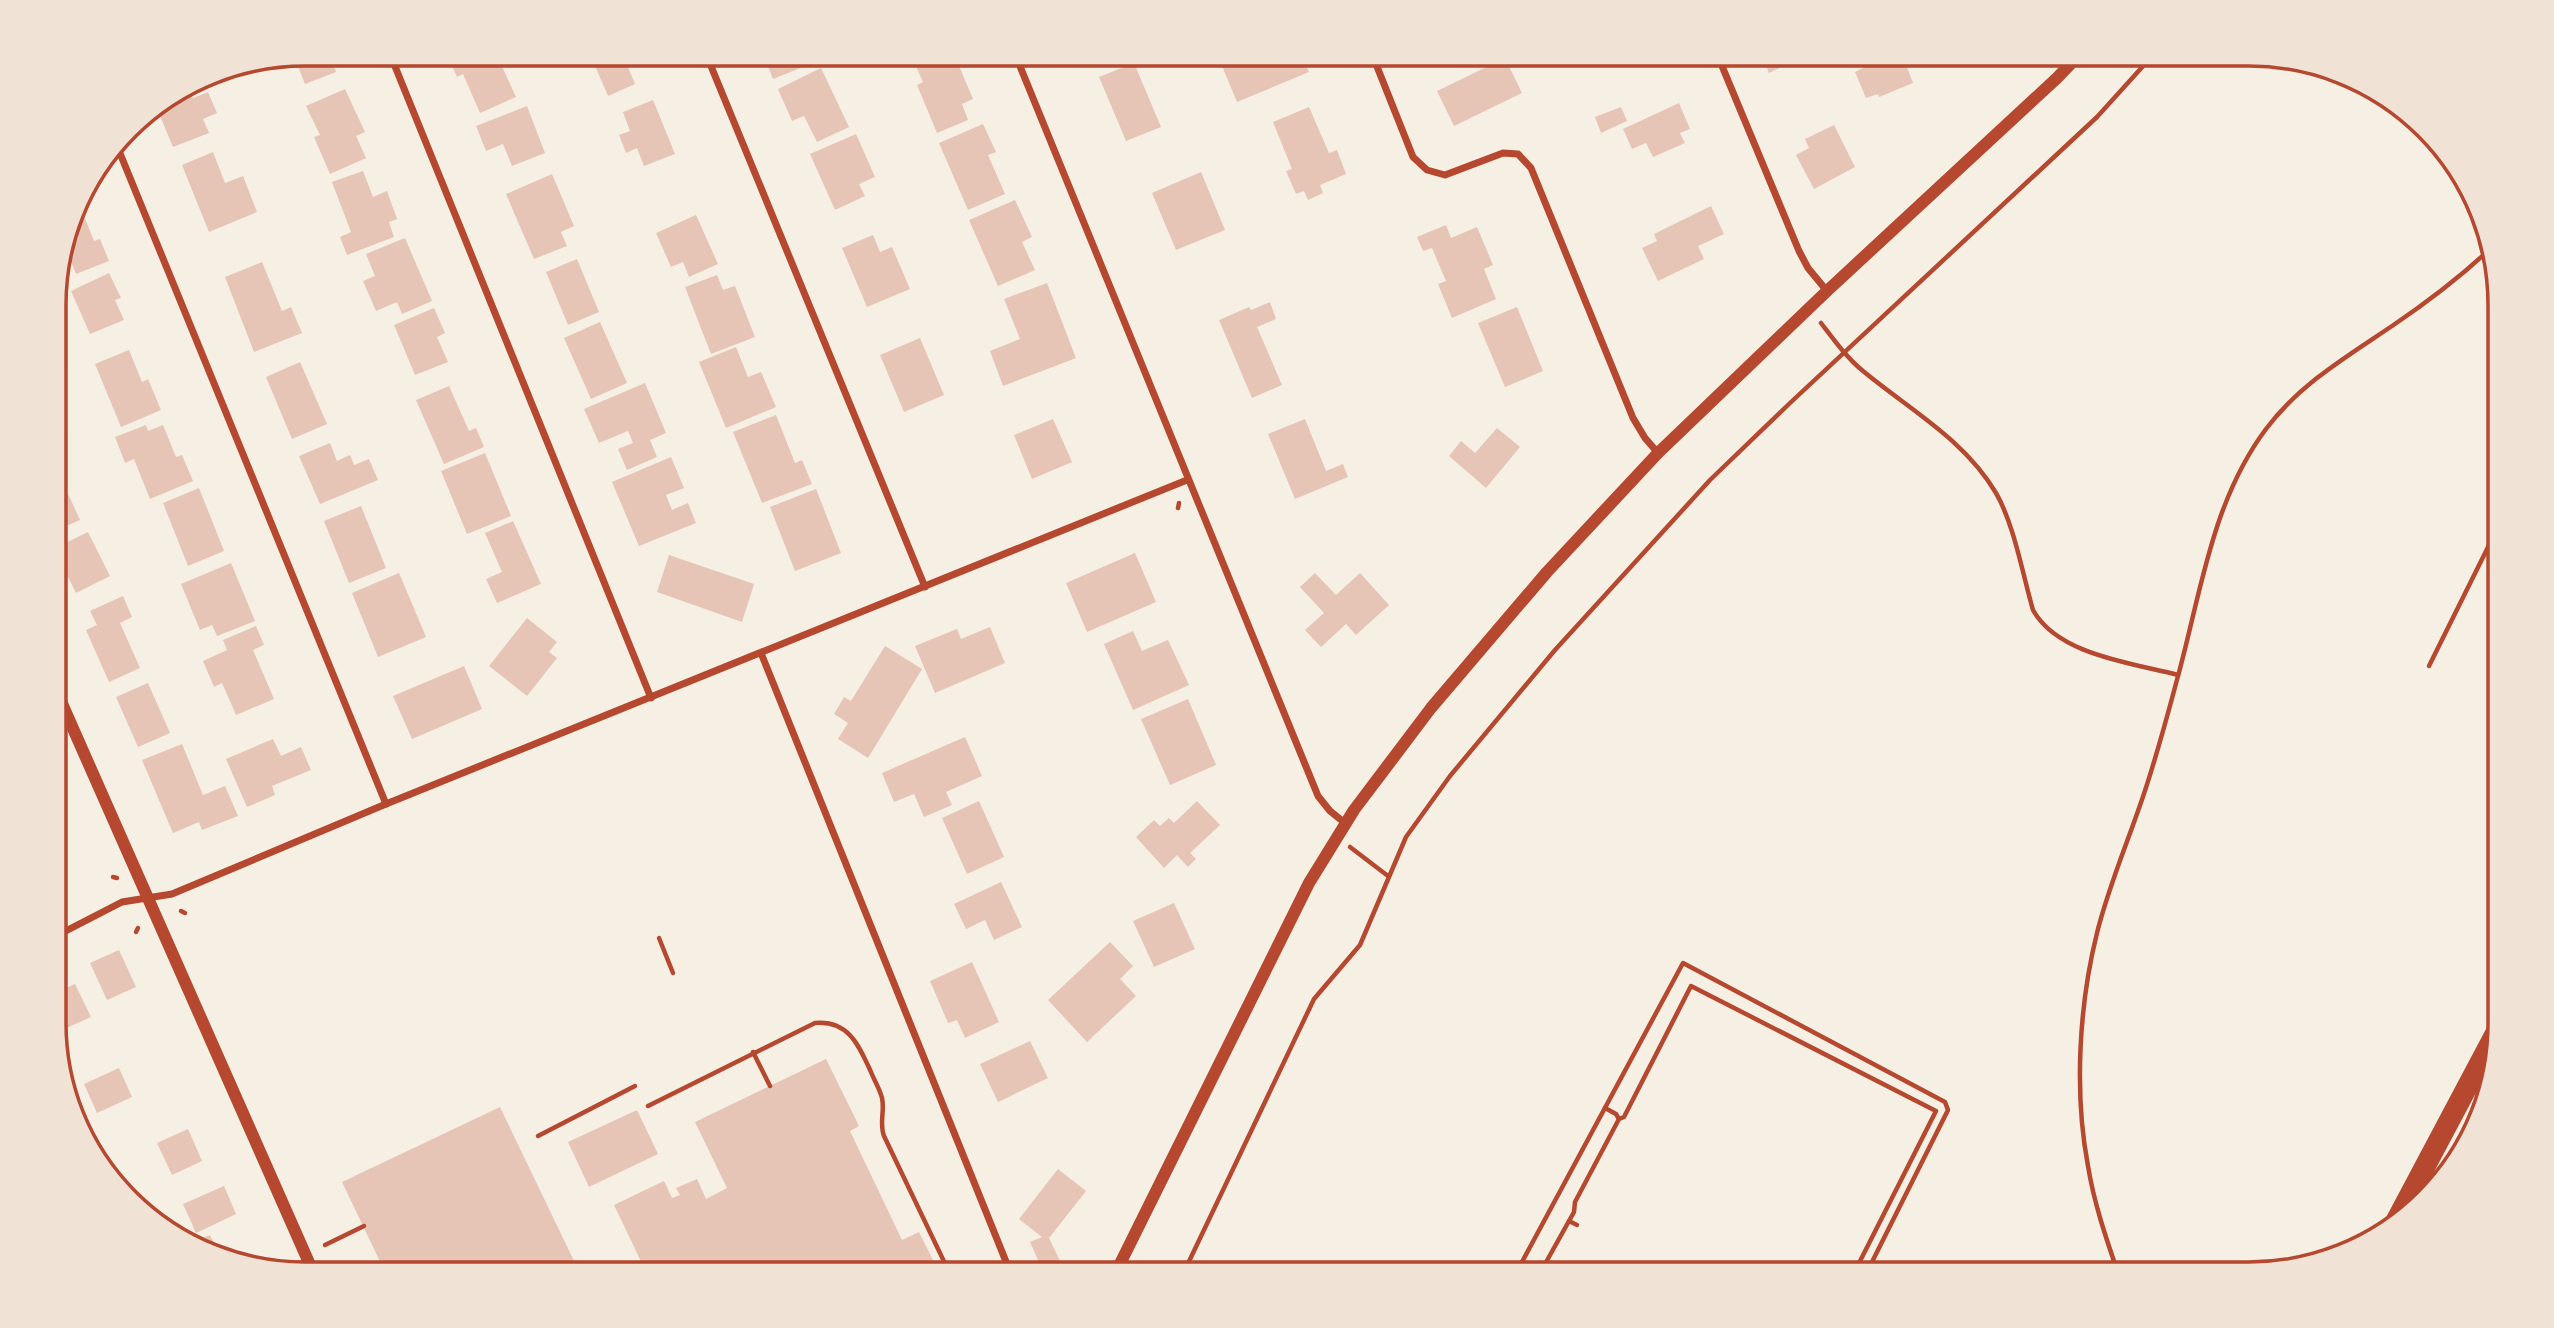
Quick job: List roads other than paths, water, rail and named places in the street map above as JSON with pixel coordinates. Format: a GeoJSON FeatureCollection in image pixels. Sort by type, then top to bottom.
{"type":"FeatureCollection","features":[{"type":"Feature","properties":{"kind":"highway"},"geometry":{"type":"LineString","coordinates":[[2406,1202],[2485,1053]]}},
{"type":"Feature","properties":{"kind":"street"},"geometry":{"type":"LineString","coordinates":[[1376,66],[1413,157],[1427,170],[1445,175],[1503,153],[1518,154],[1531,168],[1633,418],[1644,438],[1658,453]]}},
{"type":"Feature","properties":{"kind":"street"},"geometry":{"type":"LineString","coordinates":[[1722,66],[1799,251],[1808,268],[1827,291]]}},
{"type":"Feature","properties":{"kind":"street"},"geometry":{"type":"LineString","coordinates":[[1121,1262],[1288,924],[1345,823],[1386,765],[1493,633],[1658,453],[1827,291],[2070,66]]}},
{"type":"Feature","properties":{"kind":"street"},"geometry":{"type":"LineString","coordinates":[[395,67],[651,698]]}},
{"type":"Feature","properties":{"kind":"street"},"geometry":{"type":"LineString","coordinates":[[711,67],[925,587]]}},
{"type":"Feature","properties":{"kind":"street"},"geometry":{"type":"LineString","coordinates":[[1019,67],[1318,796],[1330,811],[1345,823]]}},
{"type":"Feature","properties":{"kind":"street"},"geometry":{"type":"LineString","coordinates":[[121,155],[386,804]]}},
{"type":"Feature","properties":{"kind":"street"},"geometry":{"type":"LineString","coordinates":[[66,931],[122,902],[172,894],[386,804],[1187,480]]}},
{"type":"Feature","properties":{"kind":"street"},"geometry":{"type":"LineString","coordinates":[[761,653],[1006,1262]]}},
{"type":"Feature","properties":{"kind":"street"},"geometry":{"type":"LineString","coordinates":[[66,713],[309,1262]]}}]}
